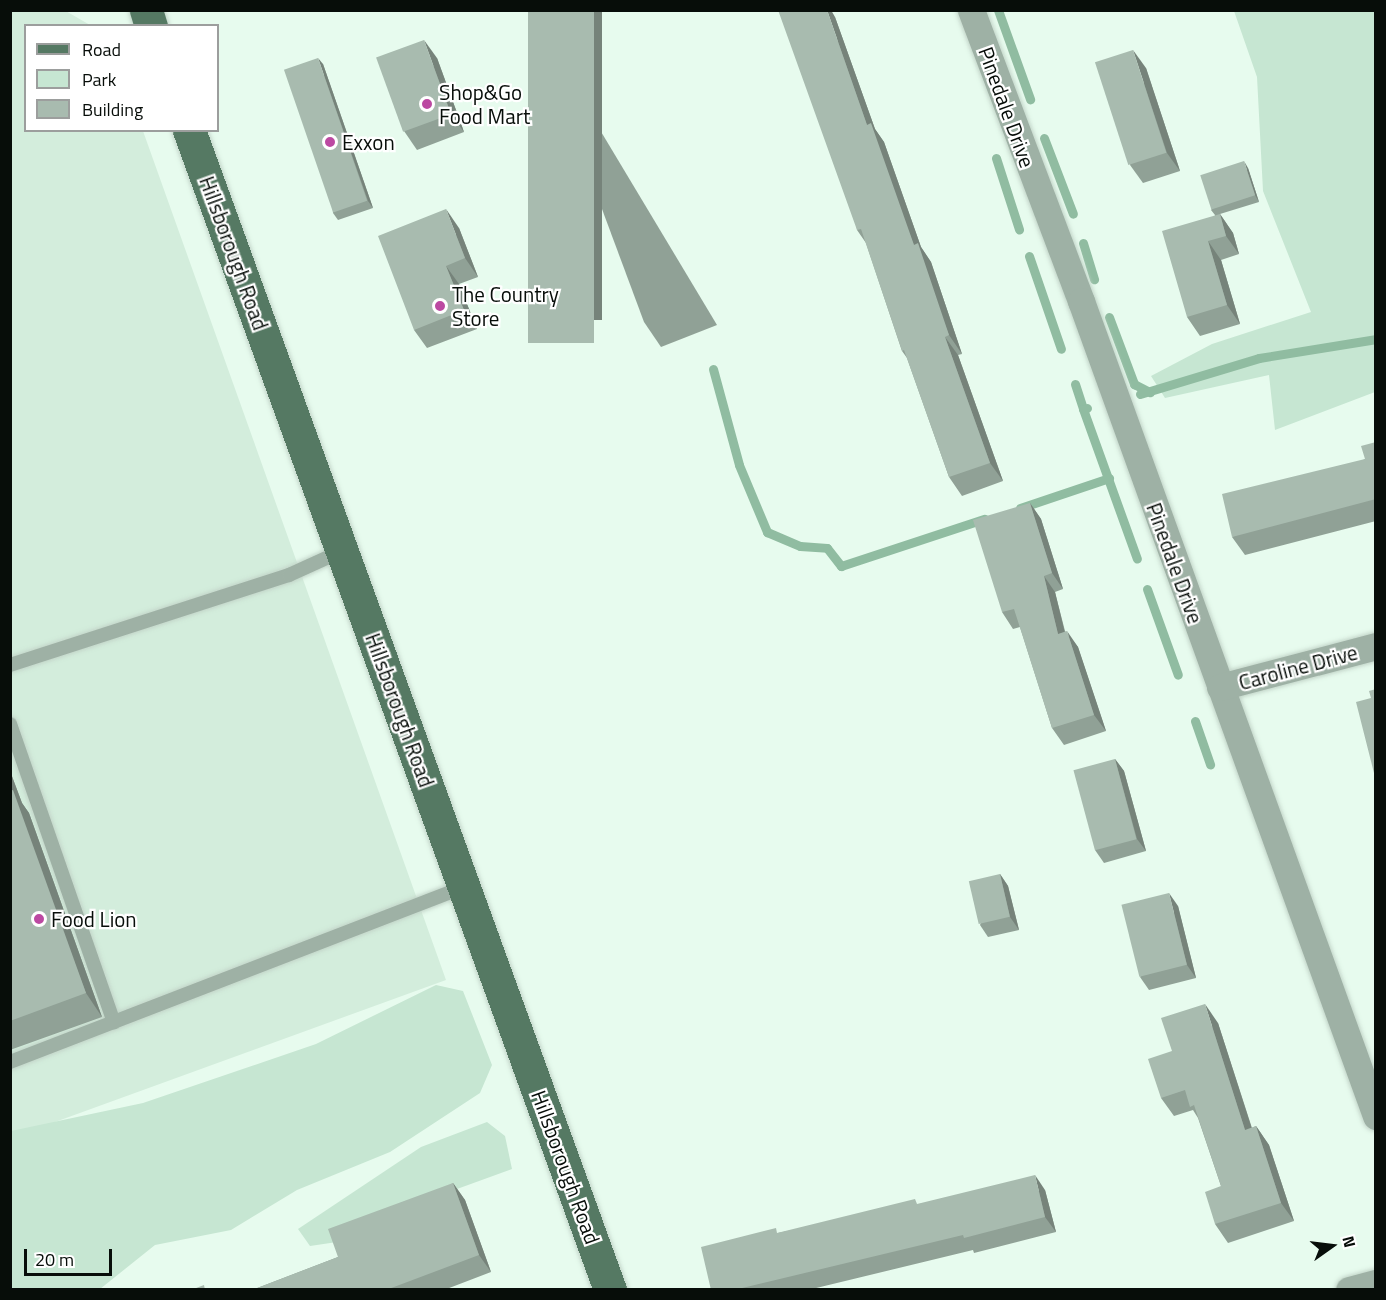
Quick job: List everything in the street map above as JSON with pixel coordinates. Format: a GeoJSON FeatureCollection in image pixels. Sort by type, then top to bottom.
{"type":"FeatureCollection","features":[{"type":"Feature","properties":{"kind":"main road","name":"Hillsborough Road"},"geometry":{"type":"LineString","coordinates":[[190,132],[610,1290]]}},
{"type":"Feature","properties":{"kind":"street","name":"Pinedale Drive"},"geometry":{"type":"LineString","coordinates":[[971,10],[1081,301],[1376,1116]]}},
{"type":"Feature","properties":{"kind":"street","name":"Caroline Drive"},"geometry":{"type":"LineString","coordinates":[[1220,687],[1376,646]]}},
{"type":"Feature","properties":{"kind":"street"},"geometry":{"type":"LineString","coordinates":[[1349,1290],[1376,1282]]}},
{"type":"Feature","properties":{"kind":"lane"},"geometry":{"type":"LineString","coordinates":[[10,665],[289,575],[342,551]]}},
{"type":"Feature","properties":{"kind":"lane"},"geometry":{"type":"LineString","coordinates":[[10,724],[114,1022]]}},
{"type":"Feature","properties":{"kind":"lane"},"geometry":{"type":"LineString","coordinates":[[10,1062],[464,887]]}},
{"type":"Feature","properties":{"kind":"shaded area"},"geometry":{"type":"Polygon","coordinates":[[[64,10],[88,24],[24,24],[24,132],[143,132],[446,980],[11,1138],[10,12],[64,10]]]}},
{"type":"Feature","properties":{"kind":"green space"},"geometry":{"type":"Polygon","coordinates":[[[1234,11],[1375,11],[1375,392],[1275,430],[1269,375],[1165,398],[1151,376],[1212,344],[1311,312],[1263,191],[1257,77],[1234,11]]]}},
{"type":"Feature","properties":{"kind":"green space"},"geometry":{"type":"Polygon","coordinates":[[[436,985],[463,991],[492,1065],[480,1093],[390,1152],[297,1190],[231,1230],[155,1245],[100,1289],[11,1289],[11,1131],[143,1103],[316,1044],[436,985]]]}},
{"type":"Feature","properties":{"kind":"green space"},"geometry":{"type":"Polygon","coordinates":[[[487,1122],[505,1136],[512,1169],[413,1205],[337,1242],[310,1246],[298,1229],[421,1147],[487,1122]]]}},
{"type":"Feature","properties":{"kind":"building"},"geometry":{"type":"Polygon","coordinates":[[[528,10],[594,10],[594,343],[528,343],[528,10]]]}},
{"type":"Feature","properties":{"kind":"building"},"geometry":{"type":"Polygon","coordinates":[[[778,10],[827,10],[867,125],[871,123],[914,245],[918,243],[949,335],[945,337],[990,463],[949,477],[904,350],[902,351],[861,229],[857,230],[778,10]]]}},
{"type":"Feature","properties":{"kind":"building","name":"Shop&Go Food Mart"},"geometry":{"type":"Polygon","coordinates":[[[424,40],[451,114],[403,132],[376,57],[424,40]]]}},
{"type":"Feature","properties":{"kind":"building"},"geometry":{"type":"Polygon","coordinates":[[[1133,50],[1166,153],[1128,165],[1095,62],[1133,50]]]}},
{"type":"Feature","properties":{"kind":"building","name":"Exxon"},"geometry":{"type":"Polygon","coordinates":[[[318,58],[367,201],[333,212],[284,70],[318,58]]]}},
{"type":"Feature","properties":{"kind":"building"},"geometry":{"type":"Polygon","coordinates":[[[1244,161],[1255,195],[1211,209],[1200,175],[1244,161]]]}},
{"type":"Feature","properties":{"kind":"building","name":"The Country Store"},"geometry":{"type":"Polygon","coordinates":[[[446,209],[465,258],[446,266],[464,310],[414,330],[378,236],[446,209]]]}},
{"type":"Feature","properties":{"kind":"building"},"geometry":{"type":"Polygon","coordinates":[[[1220,214],[1226,236],[1208,241],[1227,305],[1187,317],[1162,231],[1220,214]]]}},
{"type":"Feature","properties":{"kind":"building"},"geometry":{"type":"Polygon","coordinates":[[[1376,442],[1376,499],[1232,537],[1222,494],[1365,459],[1361,446],[1376,442]]]}},
{"type":"Feature","properties":{"kind":"building"},"geometry":{"type":"Polygon","coordinates":[[[1030,503],[1052,573],[1044,576],[1058,634],[1067,631],[1094,715],[1052,728],[1014,609],[1002,612],[973,520],[1030,503]]]}},
{"type":"Feature","properties":{"kind":"building"},"geometry":{"type":"Polygon","coordinates":[[[1376,689],[1376,781],[1356,702],[1371,698],[1369,691],[1376,689]]]}},
{"type":"Feature","properties":{"kind":"building"},"geometry":{"type":"Polygon","coordinates":[[[1115,759],[1136,839],[1095,850],[1073,770],[1115,759]]]}},
{"type":"Feature","properties":{"kind":"building","name":"Food Lion"},"geometry":{"type":"Polygon","coordinates":[[[13,790],[86,993],[10,1021],[10,791],[13,790]]]}},
{"type":"Feature","properties":{"kind":"building"},"geometry":{"type":"Polygon","coordinates":[[[1000,874],[1010,917],[979,924],[969,881],[1000,874]]]}},
{"type":"Feature","properties":{"kind":"building"},"geometry":{"type":"Polygon","coordinates":[[[1169,893],[1187,965],[1139,977],[1121,905],[1169,893]]]}},
{"type":"Feature","properties":{"kind":"building"},"geometry":{"type":"Polygon","coordinates":[[[1205,1004],[1245,1130],[1256,1126],[1281,1203],[1215,1224],[1205,1192],[1221,1186],[1194,1105],[1190,1107],[1185,1090],[1161,1098],[1148,1059],[1172,1051],[1161,1018],[1205,1004]]]}},
{"type":"Feature","properties":{"kind":"building"},"geometry":{"type":"Polygon","coordinates":[[[1035,1175],[1045,1217],[964,1238],[963,1235],[734,1290],[711,1290],[701,1247],[776,1228],[777,1233],[915,1199],[917,1204],[1035,1175]]]}},
{"type":"Feature","properties":{"kind":"building"},"geometry":{"type":"Polygon","coordinates":[[[453,1183],[479,1255],[386,1290],[252,1290],[338,1257],[328,1229],[453,1183]]]}},
{"type":"Feature","properties":{"kind":"building"},"geometry":{"type":"Polygon","coordinates":[[[204,1285],[205,1290],[191,1290],[204,1285]]]}},
{"type":"Feature","properties":{"kind":"waterway"},"geometry":{"type":"LineString","coordinates":[[998,10],[1030,99]]}},
{"type":"Feature","properties":{"kind":"waterway"},"geometry":{"type":"LineString","coordinates":[[1044,138],[1073,214]]}},
{"type":"Feature","properties":{"kind":"waterway"},"geometry":{"type":"LineString","coordinates":[[996,158],[1019,229]]}},
{"type":"Feature","properties":{"kind":"waterway"},"geometry":{"type":"LineString","coordinates":[[1083,243],[1094,279]]}},
{"type":"Feature","properties":{"kind":"waterway"},"geometry":{"type":"LineString","coordinates":[[1029,256],[1061,349]]}},
{"type":"Feature","properties":{"kind":"waterway"},"geometry":{"type":"LineString","coordinates":[[1109,317],[1134,384],[1150,392]]}},
{"type":"Feature","properties":{"kind":"waterway"},"geometry":{"type":"LineString","coordinates":[[1140,394],[1259,358],[1376,339]]}},
{"type":"Feature","properties":{"kind":"waterway"},"geometry":{"type":"LineString","coordinates":[[713,369],[739,465],[767,532],[800,546],[827,548],[841,566],[984,519]]}},
{"type":"Feature","properties":{"kind":"waterway"},"geometry":{"type":"LineString","coordinates":[[1075,384],[1083,409]]}},
{"type":"Feature","properties":{"kind":"waterway"},"geometry":{"type":"LineString","coordinates":[[1087,408],[1083,409],[1137,559]]}},
{"type":"Feature","properties":{"kind":"waterway"},"geometry":{"type":"LineString","coordinates":[[1020,508],[1109,478]]}},
{"type":"Feature","properties":{"kind":"waterway"},"geometry":{"type":"LineString","coordinates":[[1147,589],[1178,675]]}},
{"type":"Feature","properties":{"kind":"waterway"},"geometry":{"type":"LineString","coordinates":[[1195,721],[1210,764]]}},
{"type":"Feature","properties":{"kind":"place","name":"Shop&Go Food Mart"},"geometry":{"type":"Point","coordinates":[427,104]}},
{"type":"Feature","properties":{"kind":"place","name":"Exxon"},"geometry":{"type":"Point","coordinates":[330,142]}},
{"type":"Feature","properties":{"kind":"place","name":"The Country Store"},"geometry":{"type":"Point","coordinates":[440,306]}},
{"type":"Feature","properties":{"kind":"place","name":"Food Lion"},"geometry":{"type":"Point","coordinates":[39,919]}}]}
